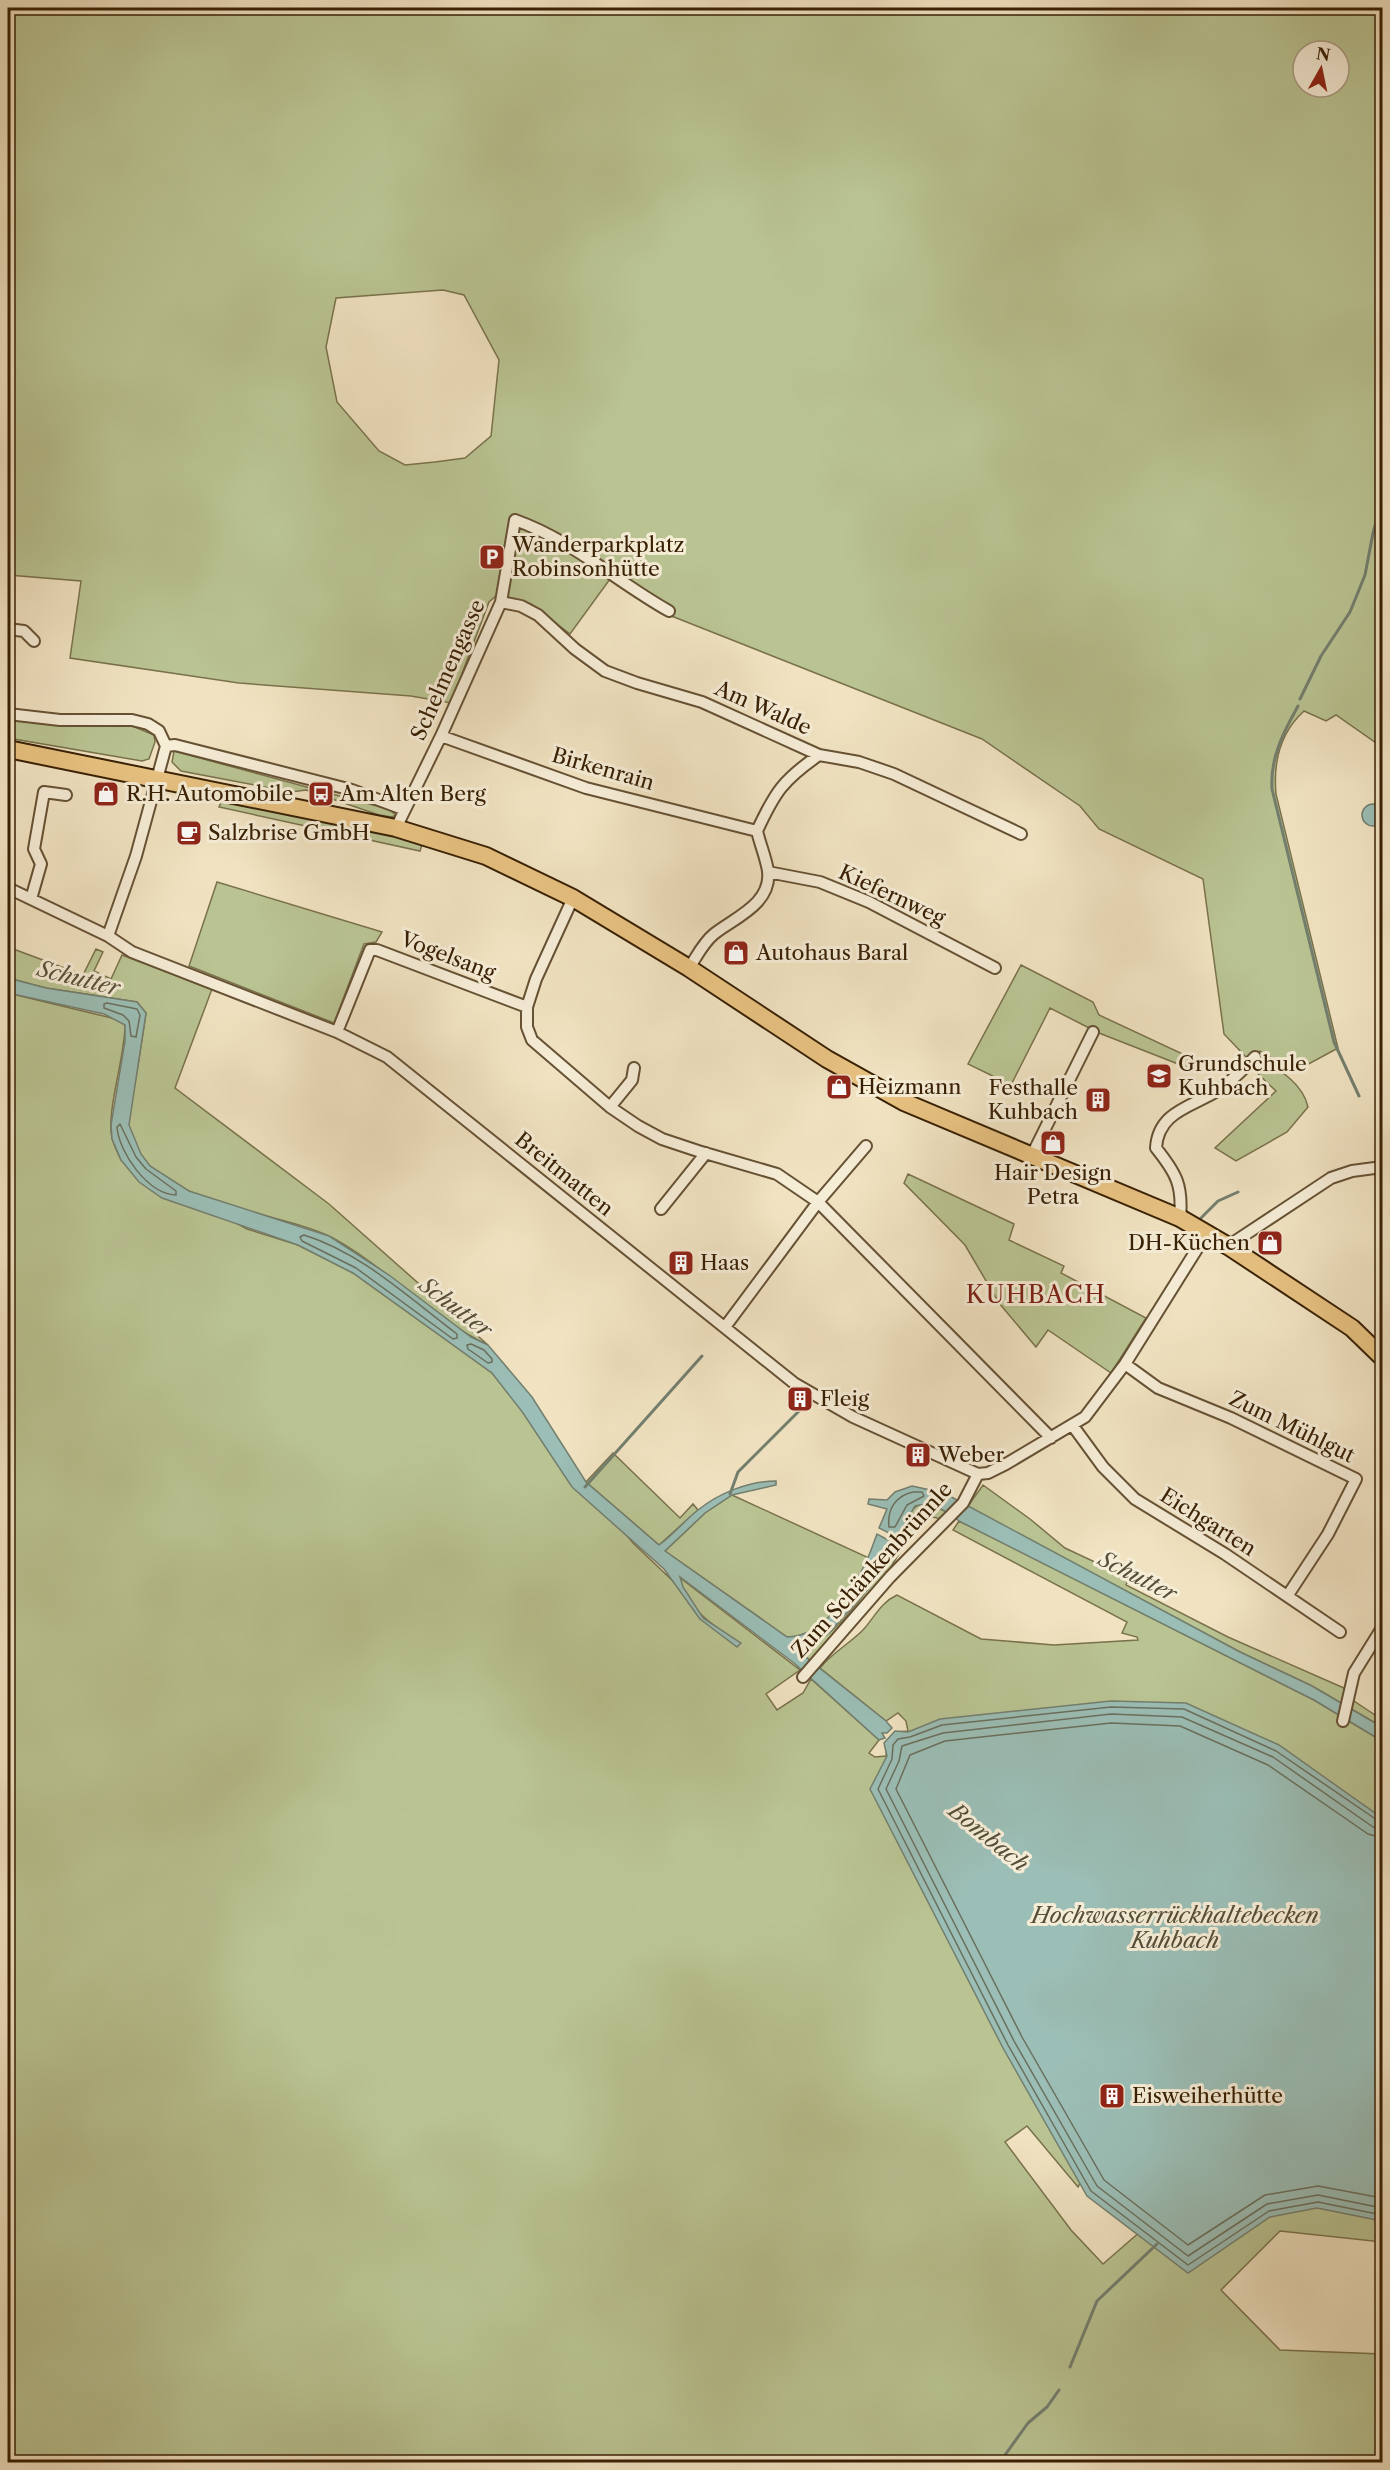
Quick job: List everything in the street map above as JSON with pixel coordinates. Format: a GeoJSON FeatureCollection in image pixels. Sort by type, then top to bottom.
{"type":"FeatureCollection","features":[{"type":"Feature","properties":{"kind":"main road"},"geometry":{"type":"LineString","coordinates":[[8,749],[396,828],[486,856],[573,898],[689,968],[827,1059],[896,1098],[1180,1218],[1207,1233],[1352,1328],[1383,1357]]}},
{"type":"Feature","properties":{"kind":"street","name":"Schelmengasse"},"geometry":{"type":"LineString","coordinates":[[396,828],[403,809],[441,736],[501,602],[515,520],[536,528],[599,564],[630,590],[669,611]]}},
{"type":"Feature","properties":{"kind":"street","name":"Am Walde"},"geometry":{"type":"LineString","coordinates":[[501,602],[521,606],[538,615],[575,649],[605,671],[636,683],[702,702],[819,755],[859,762],[894,774],[1021,834]]}},
{"type":"Feature","properties":{"kind":"street"},"geometry":{"type":"LineString","coordinates":[[8,629],[24,631],[34,641]]}},
{"type":"Feature","properties":{"kind":"street"},"geometry":{"type":"LineString","coordinates":[[8,714],[60,720],[132,720],[148,724],[159,731],[166,746],[136,856],[108,936]]}},
{"type":"Feature","properties":{"kind":"street","name":"Birkenrain"},"geometry":{"type":"LineString","coordinates":[[441,736],[586,788],[757,831]]}},
{"type":"Feature","properties":{"kind":"street"},"geometry":{"type":"LineString","coordinates":[[166,746],[175,745],[352,790],[403,809]]}},
{"type":"Feature","properties":{"kind":"street"},"geometry":{"type":"LineString","coordinates":[[689,968],[714,934],[745,915],[764,890],[768,872],[757,831],[773,795],[792,774],[819,755]]}},
{"type":"Feature","properties":{"kind":"street"},"geometry":{"type":"LineString","coordinates":[[31,899],[41,864],[34,849],[44,792],[66,795]]}},
{"type":"Feature","properties":{"kind":"street","name":"Kiefernweg"},"geometry":{"type":"LineString","coordinates":[[768,872],[820,882],[869,902],[995,968]]}},
{"type":"Feature","properties":{"kind":"street","name":"Breitmatten"},"geometry":{"type":"LineString","coordinates":[[8,888],[108,936],[132,952],[337,1032],[387,1057],[794,1383],[821,1400],[978,1474]]}},
{"type":"Feature","properties":{"kind":"street"},"geometry":{"type":"LineString","coordinates":[[573,898],[536,979],[527,1007],[527,1027],[532,1040],[610,1107],[662,1139],[777,1174],[818,1202],[1051,1438]]}},
{"type":"Feature","properties":{"kind":"street","name":"Vogelsang"},"geometry":{"type":"LineString","coordinates":[[337,1032],[370,950],[414,962],[527,1007]]}},
{"type":"Feature","properties":{"kind":"street"},"geometry":{"type":"LineString","coordinates":[[1032,1155],[1093,1032]]}},
{"type":"Feature","properties":{"kind":"street"},"geometry":{"type":"LineString","coordinates":[[1180,1218],[1182,1194],[1174,1170],[1156,1148],[1157,1133],[1166,1120],[1187,1106],[1213,1094],[1233,1079],[1255,1057]]}},
{"type":"Feature","properties":{"kind":"street"},"geometry":{"type":"LineString","coordinates":[[610,1107],[632,1080],[634,1068]]}},
{"type":"Feature","properties":{"kind":"street"},"geometry":{"type":"LineString","coordinates":[[725,1327],[818,1202],[866,1146]]}},
{"type":"Feature","properties":{"kind":"street"},"geometry":{"type":"LineString","coordinates":[[661,1209],[706,1153]]}},
{"type":"Feature","properties":{"kind":"street"},"geometry":{"type":"LineString","coordinates":[[1228,1246],[1331,1178],[1352,1171],[1383,1167]]}},
{"type":"Feature","properties":{"kind":"street","name":"Zum Schänkenbrünnle"},"geometry":{"type":"LineString","coordinates":[[803,1677],[890,1577],[963,1503],[978,1474],[988,1473],[1073,1426],[1084,1417],[1125,1364],[1207,1233]]}},
{"type":"Feature","properties":{"kind":"street","name":"Zum Mühlgut"},"geometry":{"type":"LineString","coordinates":[[1125,1364],[1158,1388],[1231,1418],[1356,1479],[1328,1534],[1288,1595]]}},
{"type":"Feature","properties":{"kind":"street","name":"Eichgarten"},"geometry":{"type":"LineString","coordinates":[[1073,1426],[1102,1467],[1135,1499],[1288,1595],[1340,1632]]}},
{"type":"Feature","properties":{"kind":"street"},"geometry":{"type":"LineString","coordinates":[[1343,1721],[1354,1673],[1383,1628]]}},
{"type":"Feature","properties":{"kind":"green space"},"geometry":{"type":"Polygon","coordinates":[[[8,8],[1382,8],[1382,747],[1336,715],[1326,721],[1304,711],[1289,729],[1277,759],[1276,794],[1338,1048],[1294,1072],[1260,1051],[1247,1058],[1224,1034],[1203,879],[1099,829],[1080,806],[982,739],[669,615],[610,579],[570,634],[531,604],[496,596],[489,602],[451,703],[411,696],[239,683],[70,658],[81,581],[8,575],[8,8]],[[443,290],[336,298],[326,347],[337,402],[379,451],[405,465],[465,458],[491,436],[499,360],[464,295],[443,290]]]}},
{"type":"Feature","properties":{"kind":"green space"},"geometry":{"type":"Polygon","coordinates":[[[8,718],[55,725],[130,725],[154,735],[155,742],[149,759],[142,761],[8,738],[8,718]]]}},
{"type":"Feature","properties":{"kind":"green space"},"geometry":{"type":"Polygon","coordinates":[[[174,751],[388,809],[396,815],[392,817],[379,815],[306,790],[291,792],[181,771],[172,762],[174,751]]]}},
{"type":"Feature","properties":{"kind":"green space"},"geometry":{"type":"Polygon","coordinates":[[[221,802],[261,809],[277,806],[404,838],[422,845],[420,851],[219,807],[221,802]]]}},
{"type":"Feature","properties":{"kind":"green space"},"geometry":{"type":"Polygon","coordinates":[[[217,882],[382,932],[376,942],[364,944],[334,1023],[189,966],[217,882]]]}},
{"type":"Feature","properties":{"kind":"green space"},"geometry":{"type":"Polygon","coordinates":[[[8,947],[83,975],[96,949],[103,952],[94,971],[111,979],[122,955],[212,989],[175,1088],[329,1204],[488,1345],[447,1321],[371,1263],[331,1237],[307,1227],[213,1201],[157,1173],[139,1152],[129,1126],[146,1013],[137,1002],[46,988],[8,978],[8,947]]]}},
{"type":"Feature","properties":{"kind":"green space"},"geometry":{"type":"Polygon","coordinates":[[[1021,965],[1093,1002],[1099,1015],[1202,1063],[1196,1071],[1099,1033],[1050,1008],[1011,1085],[968,1064],[1021,965]]]}},
{"type":"Feature","properties":{"kind":"green space"},"geometry":{"type":"Polygon","coordinates":[[[8,993],[120,1020],[125,1025],[124,1038],[113,1099],[111,1127],[113,1141],[121,1160],[247,1229],[298,1245],[353,1273],[492,1373],[633,1543],[676,1584],[700,1619],[735,1641],[693,1606],[679,1577],[800,1670],[766,1694],[777,1710],[803,1693],[811,1679],[879,1740],[869,1753],[875,1757],[886,1756],[887,1745],[897,1732],[908,1731],[906,1721],[898,1713],[886,1721],[820,1668],[863,1630],[886,1602],[897,1595],[981,1639],[1054,1645],[1138,1640],[1137,1637],[1122,1633],[1127,1622],[953,1530],[959,1521],[1314,1700],[1382,1741],[1382,2242],[1280,2231],[1221,2290],[1280,2350],[1382,2354],[1382,2462],[8,2462],[8,993]],[[1027,2126],[1005,2142],[1071,2230],[1103,2264],[1203,2177],[1114,2127],[1078,2187],[1027,2126]]]}},
{"type":"Feature","properties":{"kind":"green space"},"geometry":{"type":"Polygon","coordinates":[[[1260,1066],[1276,1069],[1290,1079],[1302,1092],[1308,1107],[1287,1132],[1236,1161],[1215,1148],[1276,1091],[1256,1072],[1260,1066]]]}},
{"type":"Feature","properties":{"kind":"green space"},"geometry":{"type":"Polygon","coordinates":[[[908,1174],[1014,1224],[1009,1240],[1064,1266],[1061,1273],[1146,1318],[1111,1373],[1048,1330],[1036,1347],[999,1303],[965,1245],[904,1183],[908,1174]]]}},
{"type":"Feature","properties":{"kind":"green space"},"geometry":{"type":"Polygon","coordinates":[[[613,1453],[680,1518],[693,1504],[698,1510],[659,1545],[586,1482],[613,1453]]]}},
{"type":"Feature","properties":{"kind":"green space"},"geometry":{"type":"Polygon","coordinates":[[[983,1485],[1065,1548],[1129,1578],[1126,1585],[1228,1637],[1353,1692],[1351,1699],[1375,1715],[1382,1704],[1382,1727],[1312,1686],[1240,1652],[969,1508],[968,1506],[983,1485]]]}},
{"type":"Feature","properties":{"kind":"green space"},"geometry":{"type":"Polygon","coordinates":[[[732,1495],[869,1558],[837,1609],[814,1629],[801,1635],[787,1637],[665,1551],[705,1513],[732,1495]]]}},
{"type":"Feature","properties":{"kind":"green space"},"geometry":{"type":"Polygon","coordinates":[[[921,1504],[931,1505],[947,1512],[941,1519],[928,1516],[921,1518],[886,1575],[810,1660],[802,1654],[801,1649],[827,1635],[857,1604],[882,1568],[904,1520],[914,1507],[921,1504]]]}},
{"type":"Feature","properties":{"kind":"water"},"geometry":{"type":"Polygon","coordinates":[[[1373,804],[1381,807],[1384,815],[1381,823],[1373,826],[1365,823],[1362,815],[1365,807],[1373,804]]]}},
{"type":"Feature","properties":{"kind":"water"},"geometry":{"type":"Polygon","coordinates":[[[8,978],[46,988],[137,1002],[146,1013],[129,1125],[141,1154],[150,1166],[189,1191],[329,1236],[389,1275],[471,1337],[488,1345],[532,1397],[586,1482],[659,1545],[715,1498],[755,1483],[776,1481],[776,1485],[732,1495],[705,1513],[665,1551],[787,1637],[803,1634],[818,1626],[832,1614],[855,1582],[877,1534],[894,1543],[868,1589],[829,1633],[801,1649],[802,1654],[886,1721],[892,1728],[887,1733],[882,1733],[885,1738],[879,1740],[794,1663],[680,1577],[683,1587],[703,1618],[741,1643],[737,1647],[700,1619],[664,1569],[572,1487],[523,1413],[492,1373],[353,1273],[298,1245],[162,1198],[139,1182],[121,1160],[112,1139],[111,1125],[125,1041],[125,1025],[104,1014],[8,993],[8,978]]]}},
{"type":"Feature","properties":{"kind":"water"},"geometry":{"type":"Polygon","coordinates":[[[912,1486],[944,1493],[1240,1652],[1312,1686],[1382,1727],[1382,1741],[1314,1700],[959,1521],[939,1508],[927,1505],[915,1506],[897,1537],[879,1528],[887,1509],[868,1504],[869,1499],[887,1500],[895,1492],[912,1486]]]}},
{"type":"Feature","properties":{"kind":"water","name":"Hochwasserrückhaltebecken Kuhbach"},"geometry":{"type":"Polygon","coordinates":[[[1111,1701],[1186,1703],[1279,1745],[1382,1818],[1382,2221],[1317,2208],[1270,2217],[1188,2273],[1087,2196],[1003,2048],[870,1789],[887,1756],[884,1743],[895,1731],[908,1732],[940,1719],[1111,1701]]]}},
{"type":"Feature","properties":{"kind":"waterway"},"geometry":{"type":"LineString","coordinates":[[1300,699],[1321,656],[1350,612],[1365,575],[1382,502]]}},
{"type":"Feature","properties":{"kind":"waterway"},"geometry":{"type":"LineString","coordinates":[[1298,706],[1275,756],[1272,789],[1334,1042],[1359,1096]]}},
{"type":"Feature","properties":{"kind":"waterway"},"geometry":{"type":"LineString","coordinates":[[1201,1218],[1218,1201],[1238,1192]]}},
{"type":"Feature","properties":{"kind":"waterway"},"geometry":{"type":"LineString","coordinates":[[585,1487],[702,1356]]}},
{"type":"Feature","properties":{"kind":"waterway"},"geometry":{"type":"LineString","coordinates":[[730,1494],[738,1472],[800,1410]]}},
{"type":"Feature","properties":{"kind":"waterway","name":"Bombach"},"geometry":{"type":"LineString","coordinates":[[1070,2367],[1097,2301],[1157,2244]]}},
{"type":"Feature","properties":{"kind":"waterway","name":"Bombach"},"geometry":{"type":"LineString","coordinates":[[1000,2462],[1028,2423],[1047,2407],[1059,2390]]}},
{"type":"Feature","properties":{"kind":"place","name":"Wanderparkplatz Robinsonhütte"},"geometry":{"type":"Point","coordinates":[492,557]}},
{"type":"Feature","properties":{"kind":"place","name":"R.H. Automobile"},"geometry":{"type":"Point","coordinates":[106,794]}},
{"type":"Feature","properties":{"kind":"place","name":"Am Alten Berg"},"geometry":{"type":"Point","coordinates":[321,794]}},
{"type":"Feature","properties":{"kind":"place","name":"Salzbrise GmbH"},"geometry":{"type":"Point","coordinates":[189,833]}},
{"type":"Feature","properties":{"kind":"place","name":"Autohaus Baral"},"geometry":{"type":"Point","coordinates":[736,953]}},
{"type":"Feature","properties":{"kind":"place","name":"Grundschule Kuhbach"},"geometry":{"type":"Point","coordinates":[1159,1076]}},
{"type":"Feature","properties":{"kind":"place","name":"Heizmann"},"geometry":{"type":"Point","coordinates":[839,1087]}},
{"type":"Feature","properties":{"kind":"place","name":"Festhalle Kuhbach"},"geometry":{"type":"Point","coordinates":[1098,1100]}},
{"type":"Feature","properties":{"kind":"place","name":"Hair Design Petra"},"geometry":{"type":"Point","coordinates":[1053,1143]}},
{"type":"Feature","properties":{"kind":"place","name":"DH-Küchen"},"geometry":{"type":"Point","coordinates":[1270,1243]}},
{"type":"Feature","properties":{"kind":"place","name":"Haas"},"geometry":{"type":"Point","coordinates":[681,1263]}},
{"type":"Feature","properties":{"kind":"place","name":"Fleig"},"geometry":{"type":"Point","coordinates":[800,1399]}},
{"type":"Feature","properties":{"kind":"place","name":"Weber"},"geometry":{"type":"Point","coordinates":[918,1455]}},
{"type":"Feature","properties":{"kind":"place","name":"Eisweiherhütte"},"geometry":{"type":"Point","coordinates":[1112,2096]}},
{"type":"Feature","properties":{"kind":"district","name":"KUHBACH"},"geometry":{"type":"Point","coordinates":[1036,1295]}},
{"type":"Feature","properties":{"kind":"water label","name":"Schutter"},"geometry":{"type":"Point","coordinates":[79,978]}},
{"type":"Feature","properties":{"kind":"water label","name":"Schutter"},"geometry":{"type":"Point","coordinates":[456,1307]}},
{"type":"Feature","properties":{"kind":"water label","name":"Schutter"},"geometry":{"type":"Point","coordinates":[1138,1576]}}]}
